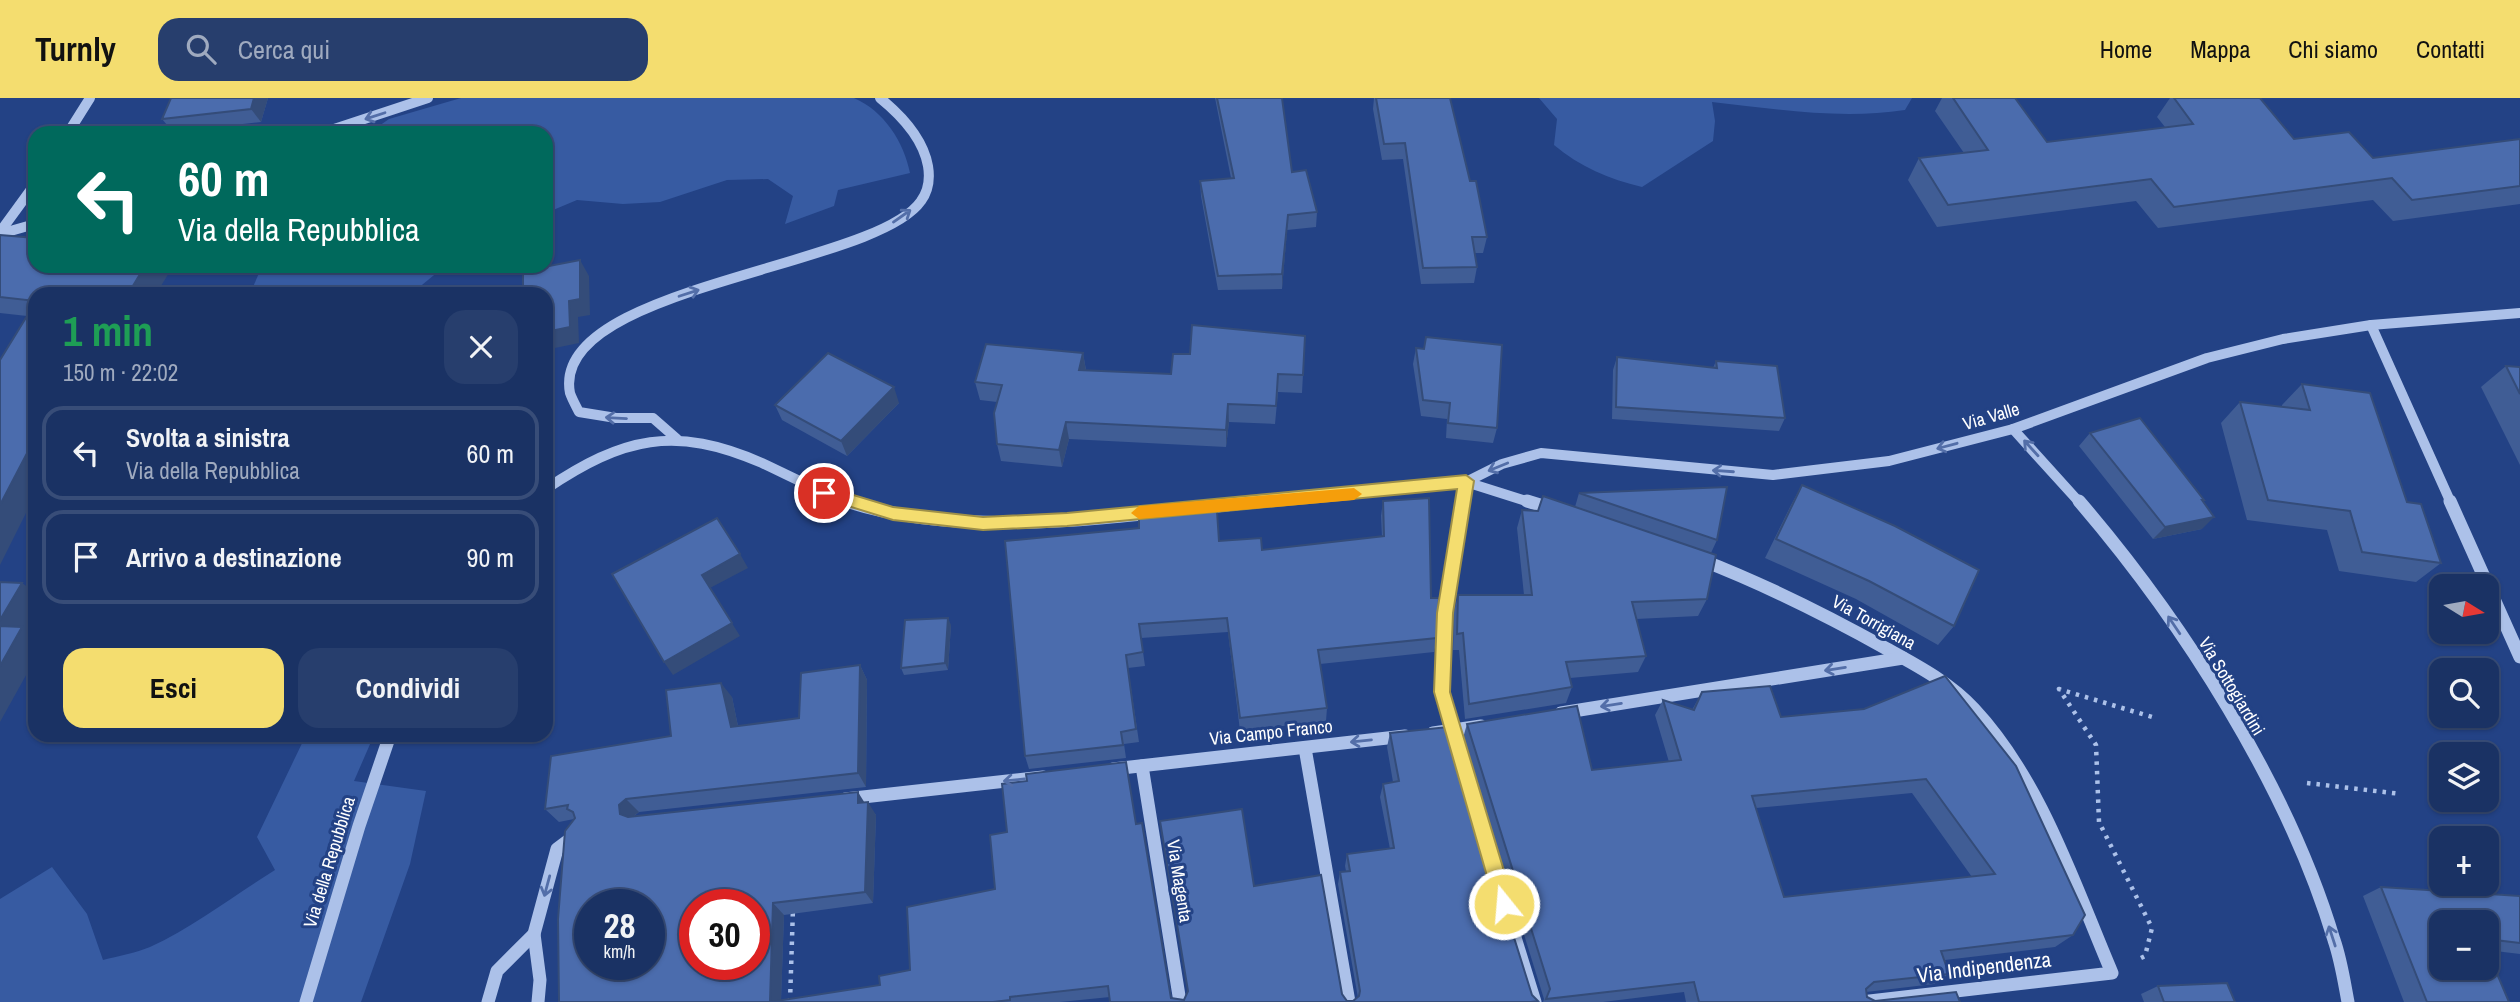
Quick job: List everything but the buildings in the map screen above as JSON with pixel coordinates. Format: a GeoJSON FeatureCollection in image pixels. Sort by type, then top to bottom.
{"type":"FeatureCollection","features":[{"type":"Feature","properties":{"kind":"street"},"geometry":{"type":"LineString","coordinates":[[72,126],[90,98]]}},
{"type":"Feature","properties":{"kind":"street"},"geometry":{"type":"LineString","coordinates":[[343,126],[428,98]]}},
{"type":"Feature","properties":{"kind":"street"},"geometry":{"type":"LineString","coordinates":[[677,439],[653,418],[616,418],[579,412],[570,400],[568,385],[573,369],[582,354],[602,333],[626,317],[656,303],[884,228],[920,203],[930,185],[928,163],[901,117],[880,98]]}},
{"type":"Feature","properties":{"kind":"street"},"geometry":{"type":"LineString","coordinates":[[0,233],[28,194]]}},
{"type":"Feature","properties":{"kind":"street"},"geometry":{"type":"LineString","coordinates":[[0,233],[28,226]]}},
{"type":"Feature","properties":{"kind":"street","name":"Via Valle"},"geometry":{"type":"LineString","coordinates":[[1466,481],[1502,464],[1541,453],[1773,475],[1889,461],[2013,429],[2207,358],[2283,339],[2371,325],[2520,313]]}},
{"type":"Feature","properties":{"kind":"street"},"geometry":{"type":"LineString","coordinates":[[2371,325],[2520,657]]}},
{"type":"Feature","properties":{"kind":"street","name":"Via Sottogiardini"},"geometry":{"type":"LineString","coordinates":[[2013,429],[2115,544],[2152,592],[2219,696],[2264,778],[2312,877],[2333,936],[2348,1002]]}},
{"type":"Feature","properties":{"kind":"street"},"geometry":{"type":"LineString","coordinates":[[553,484],[569,472],[604,456],[643,442],[677,439],[699,441],[725,449],[824,493],[862,506],[919,517],[983,523],[1067,519],[1466,481],[1567,513]]}},
{"type":"Feature","properties":{"kind":"street"},"geometry":{"type":"LineString","coordinates":[[1466,481],[1445,613],[1442,692],[1451,731],[1535,1002]]}},
{"type":"Feature","properties":{"kind":"street","name":"Via Torrigiana"},"geometry":{"type":"LineString","coordinates":[[1682,553],[1746,576],[1832,618],[1946,684],[1975,710],[2006,751],[2033,797],[2112,973]]}},
{"type":"Feature","properties":{"kind":"street"},"geometry":{"type":"LineString","coordinates":[[1547,716],[1903,658]]}},
{"type":"Feature","properties":{"kind":"street","name":"Via Campo Franco"},"geometry":{"type":"LineString","coordinates":[[1101,770],[1451,731],[1492,724]]}},
{"type":"Feature","properties":{"kind":"street","name":"Via della Repubblica"},"geometry":{"type":"LineString","coordinates":[[306,1002],[359,826],[388,742]]}},
{"type":"Feature","properties":{"kind":"street"},"geometry":{"type":"LineString","coordinates":[[1305,748],[1349,1002]]}},
{"type":"Feature","properties":{"kind":"street","name":"Via Magenta"},"geometry":{"type":"LineString","coordinates":[[1142,766],[1180,1002]]}},
{"type":"Feature","properties":{"kind":"street"},"geometry":{"type":"LineString","coordinates":[[824,801],[1059,775]]}},
{"type":"Feature","properties":{"kind":"street"},"geometry":{"type":"LineString","coordinates":[[538,1002],[540,980],[534,934],[557,849],[580,831]]}},
{"type":"Feature","properties":{"kind":"street"},"geometry":{"type":"LineString","coordinates":[[488,1002],[497,971],[534,934]]}},
{"type":"Feature","properties":{"kind":"street","name":"Via Indipendenza"},"geometry":{"type":"LineString","coordinates":[[1861,1002],[2112,973]]}},
{"type":"Feature","properties":{"kind":"path"},"geometry":{"type":"LineString","coordinates":[[2152,717],[2059,690],[2096,745],[2099,822],[2152,928]]}},
{"type":"Feature","properties":{"kind":"path"},"geometry":{"type":"LineString","coordinates":[[2264,778],[2401,794]]}},
{"type":"Feature","properties":{"kind":"path"},"geometry":{"type":"LineString","coordinates":[[790,1002],[794,896]]}},
{"type":"Feature","properties":{"kind":"shaded area"},"geometry":{"type":"Polygon","coordinates":[[[461,98],[854,98],[875,111],[891,129],[903,150],[910,173],[838,190],[834,206],[785,224],[793,196],[768,179],[727,180],[660,202],[623,204],[577,200],[553,210],[553,126],[379,126],[389,119],[461,98]]]}},
{"type":"Feature","properties":{"kind":"shaded area"},"geometry":{"type":"Polygon","coordinates":[[[1539,98],[1912,98],[1905,110],[1856,114],[1712,102],[1715,121],[1713,141],[1642,187],[1595,171],[1554,145],[1557,119],[1539,98]]]}},
{"type":"Feature","properties":{"kind":"shaded area"},"geometry":{"type":"Polygon","coordinates":[[[259,273],[436,273],[420,287],[253,287],[259,273]]]}},
{"type":"Feature","properties":{"kind":"shaded area"},"geometry":{"type":"Polygon","coordinates":[[[303,742],[371,742],[354,781],[426,791],[410,864],[361,1002],[0,1002],[0,899],[52,867],[87,914],[103,960],[145,949],[167,939],[275,870],[257,837],[303,742]]]}},
{"type":"Feature","properties":{"kind":"slow traffic"},"geometry":{"type":"LineString","coordinates":[[1139,513],[1354,494]]}},
{"type":"Feature","properties":{"kind":"route"},"geometry":{"type":"LineString","coordinates":[[824,493],[893,514],[983,523],[1040,522],[1366,493],[1466,481],[1445,613],[1442,692],[1451,731],[1504,904]]}}]}
